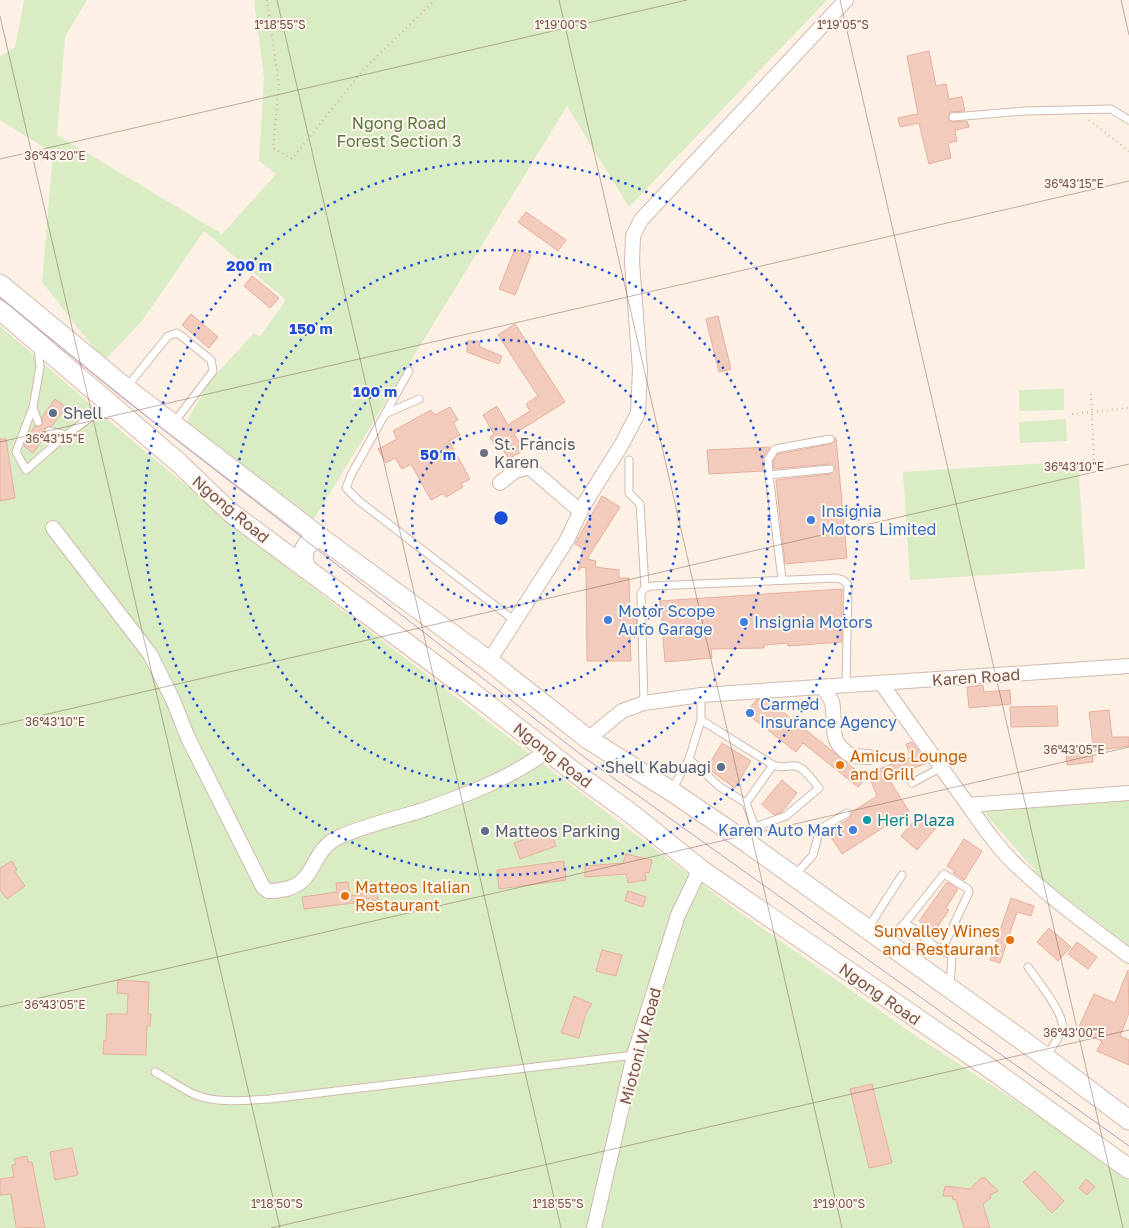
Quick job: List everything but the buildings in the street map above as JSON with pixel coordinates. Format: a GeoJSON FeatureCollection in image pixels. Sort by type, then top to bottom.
{"type":"FeatureCollection","features":[{"type":"Feature","properties":{"kind":"main road","name":"Ngong Road"},"geometry":{"type":"LineString","coordinates":[[0,284],[126,388],[320,537],[489,661],[588,739],[672,791],[752,835],[793,877],[1046,1057],[1129,1120]]}},
{"type":"Feature","properties":{"kind":"main road","name":"Ngong Road"},"geometry":{"type":"LineString","coordinates":[[0,310],[38,345],[121,414],[230,512],[634,815],[700,869],[998,1074],[1129,1169]]}},
{"type":"Feature","properties":{"kind":"main road"},"geometry":{"type":"LineString","coordinates":[[305,568],[302,556],[304,548],[310,541],[320,537]]}},
{"type":"Feature","properties":{"kind":"street"},"geometry":{"type":"LineString","coordinates":[[489,661],[567,540],[580,511],[622,444],[638,413],[640,370],[632,262],[633,236],[641,220],[846,0]]}},
{"type":"Feature","properties":{"kind":"street"},"geometry":{"type":"LineString","coordinates":[[500,483],[516,470],[529,467],[580,511]]}},
{"type":"Feature","properties":{"kind":"street"},"geometry":{"type":"LineString","coordinates":[[53,528],[150,654],[213,790],[263,887],[268,891],[289,888],[299,884],[312,869],[329,842],[475,790],[527,766],[547,751]]}},
{"type":"Feature","properties":{"kind":"street","name":"Karen Road"},"geometry":{"type":"LineString","coordinates":[[588,739],[622,711],[644,703],[701,695],[1129,666]]}},
{"type":"Feature","properties":{"kind":"street"},"geometry":{"type":"LineString","coordinates":[[881,683],[994,841],[1043,890],[1129,956]]}},
{"type":"Feature","properties":{"kind":"street"},"geometry":{"type":"LineString","coordinates":[[823,688],[832,702],[832,732],[840,745],[852,756],[869,757]]}},
{"type":"Feature","properties":{"kind":"street"},"geometry":{"type":"LineString","coordinates":[[968,806],[1129,793]]}},
{"type":"Feature","properties":{"kind":"street","name":"Miotoni W Road"},"geometry":{"type":"LineString","coordinates":[[594,1228],[634,1055],[678,915],[700,869]]}},
{"type":"Feature","properties":{"kind":"lane"},"geometry":{"type":"LineString","coordinates":[[953,116],[1024,111],[1111,109],[1129,120]]}},
{"type":"Feature","properties":{"kind":"lane"},"geometry":{"type":"LineString","coordinates":[[126,388],[168,336],[177,333],[180,335],[211,360],[212,371],[173,424]]}},
{"type":"Feature","properties":{"kind":"lane"},"geometry":{"type":"LineString","coordinates":[[38,345],[40,367],[33,407],[16,452],[26,470],[66,435],[94,416],[121,414]]}},
{"type":"Feature","properties":{"kind":"lane"},"geometry":{"type":"LineString","coordinates":[[408,371],[351,475],[346,488],[359,501],[516,621]]}},
{"type":"Feature","properties":{"kind":"lane"},"geometry":{"type":"LineString","coordinates":[[385,414],[419,399]]}},
{"type":"Feature","properties":{"kind":"lane"},"geometry":{"type":"LineString","coordinates":[[33,407],[38,422]]}},
{"type":"Feature","properties":{"kind":"lane"},"geometry":{"type":"LineString","coordinates":[[49,431],[66,435]]}},
{"type":"Feature","properties":{"kind":"lane"},"geometry":{"type":"LineString","coordinates":[[782,579],[768,460],[775,449],[830,439]]}},
{"type":"Feature","properties":{"kind":"lane"},"geometry":{"type":"LineString","coordinates":[[629,460],[630,493],[640,504],[645,588],[641,593],[644,703]]}},
{"type":"Feature","properties":{"kind":"lane"},"geometry":{"type":"LineString","coordinates":[[769,475],[830,469]]}},
{"type":"Feature","properties":{"kind":"lane"},"geometry":{"type":"LineString","coordinates":[[645,588],[782,579],[836,578],[843,580],[848,585],[846,686]]}},
{"type":"Feature","properties":{"kind":"lane"},"geometry":{"type":"LineString","coordinates":[[672,791],[689,759],[701,720],[701,695]]}},
{"type":"Feature","properties":{"kind":"lane"},"geometry":{"type":"LineString","coordinates":[[701,720],[772,765],[781,768],[797,766],[819,788],[786,816],[752,835],[746,803],[772,765]]}},
{"type":"Feature","properties":{"kind":"lane"},"geometry":{"type":"LineString","coordinates":[[689,759],[720,787],[746,803]]}},
{"type":"Feature","properties":{"kind":"lane"},"geometry":{"type":"LineString","coordinates":[[912,783],[940,768]]}},
{"type":"Feature","properties":{"kind":"lane"},"geometry":{"type":"LineString","coordinates":[[793,877],[813,855],[820,829],[847,813]]}},
{"type":"Feature","properties":{"kind":"lane"},"geometry":{"type":"LineString","coordinates":[[886,942],[906,923],[944,874],[968,889],[969,892],[941,952]]}},
{"type":"Feature","properties":{"kind":"lane"},"geometry":{"type":"LineString","coordinates":[[868,929],[902,875]]}},
{"type":"Feature","properties":{"kind":"lane"},"geometry":{"type":"LineString","coordinates":[[906,923],[922,933],[941,952],[952,955],[950,990]]}},
{"type":"Feature","properties":{"kind":"lane"},"geometry":{"type":"LineString","coordinates":[[1028,967],[1058,1011],[1061,1020],[1062,1028],[1046,1057]]}},
{"type":"Feature","properties":{"kind":"lane"},"geometry":{"type":"LineString","coordinates":[[155,1072],[197,1096],[211,1100],[270,1099],[634,1055]]}},
{"type":"Feature","properties":{"kind":"path"},"geometry":{"type":"LineString","coordinates":[[267,0],[280,86],[273,148],[292,159],[363,70],[435,0]]}},
{"type":"Feature","properties":{"kind":"path"},"geometry":{"type":"LineString","coordinates":[[1083,115],[1129,151]]}},
{"type":"Feature","properties":{"kind":"path"},"geometry":{"type":"LineString","coordinates":[[1091,394],[1094,461]]}},
{"type":"Feature","properties":{"kind":"path"},"geometry":{"type":"LineString","coordinates":[[1072,414],[1129,408]]}},
{"type":"Feature","properties":{"kind":"green space","name":"Ngong Road Forest Section 3"},"geometry":{"type":"Polygon","coordinates":[[[24,0],[87,0],[65,37],[57,135],[222,234],[276,174],[259,161],[264,77],[254,0],[827,0],[629,207],[567,106],[314,519],[186,423],[210,381],[254,333],[260,336],[286,300],[204,231],[142,321],[104,361],[42,282],[53,153],[0,120],[0,56],[15,47],[24,0]]]}},
{"type":"Feature","properties":{"kind":"green space"},"geometry":{"type":"Polygon","coordinates":[[[0,326],[134,442],[273,557],[581,793],[732,907],[919,1038],[1059,1129],[1129,1181],[1129,1228],[0,1228],[0,326]]]}},
{"type":"Feature","properties":{"kind":"green space"},"geometry":{"type":"Polygon","coordinates":[[[1064,389],[1064,410],[1019,411],[1019,390],[1064,389]]]}},
{"type":"Feature","properties":{"kind":"green space"},"geometry":{"type":"Polygon","coordinates":[[[1066,419],[1067,441],[1020,443],[1019,422],[1066,419]]]}},
{"type":"Feature","properties":{"kind":"green space"},"geometry":{"type":"Polygon","coordinates":[[[1078,461],[1085,569],[910,580],[903,472],[1078,461]]]}},
{"type":"Feature","properties":{"kind":"green space"},"geometry":{"type":"Polygon","coordinates":[[[1129,799],[1129,946],[1043,880],[982,810],[1129,799]]]}},
{"type":"Feature","properties":{"kind":"tram line"},"geometry":{"type":"LineString","coordinates":[[0,298],[160,427],[584,757],[1129,1146]]}},
{"type":"Feature","properties":{"kind":"place","name":"Shell"},"geometry":{"type":"Point","coordinates":[53,413]}},
{"type":"Feature","properties":{"kind":"place","name":"St. Francis Karen"},"geometry":{"type":"Point","coordinates":[484,453]}},
{"type":"Feature","properties":{"kind":"place","name":"Insignia Motors Limited"},"geometry":{"type":"Point","coordinates":[811,520]}},
{"type":"Feature","properties":{"kind":"place","name":"Motor Scope Auto Garage"},"geometry":{"type":"Point","coordinates":[608,620]}},
{"type":"Feature","properties":{"kind":"place","name":"Insignia Motors"},"geometry":{"type":"Point","coordinates":[744,622]}},
{"type":"Feature","properties":{"kind":"place","name":"Carmed Insurance Agency"},"geometry":{"type":"Point","coordinates":[750,713]}},
{"type":"Feature","properties":{"kind":"place","name":"Amicus Lounge and Grill"},"geometry":{"type":"Point","coordinates":[840,765]}},
{"type":"Feature","properties":{"kind":"place","name":"Shell Kabuagi"},"geometry":{"type":"Point","coordinates":[721,767]}},
{"type":"Feature","properties":{"kind":"place","name":"Heri Plaza"},"geometry":{"type":"Point","coordinates":[867,820]}},
{"type":"Feature","properties":{"kind":"place","name":"Karen Auto Mart"},"geometry":{"type":"Point","coordinates":[853,830]}},
{"type":"Feature","properties":{"kind":"place","name":"Matteos Parking"},"geometry":{"type":"Point","coordinates":[485,831]}},
{"type":"Feature","properties":{"kind":"place","name":"Matteos Italian Restaurant"},"geometry":{"type":"Point","coordinates":[345,896]}},
{"type":"Feature","properties":{"kind":"place","name":"Sunvalley Wines and Restaurant"},"geometry":{"type":"Point","coordinates":[1010,940]}}]}
